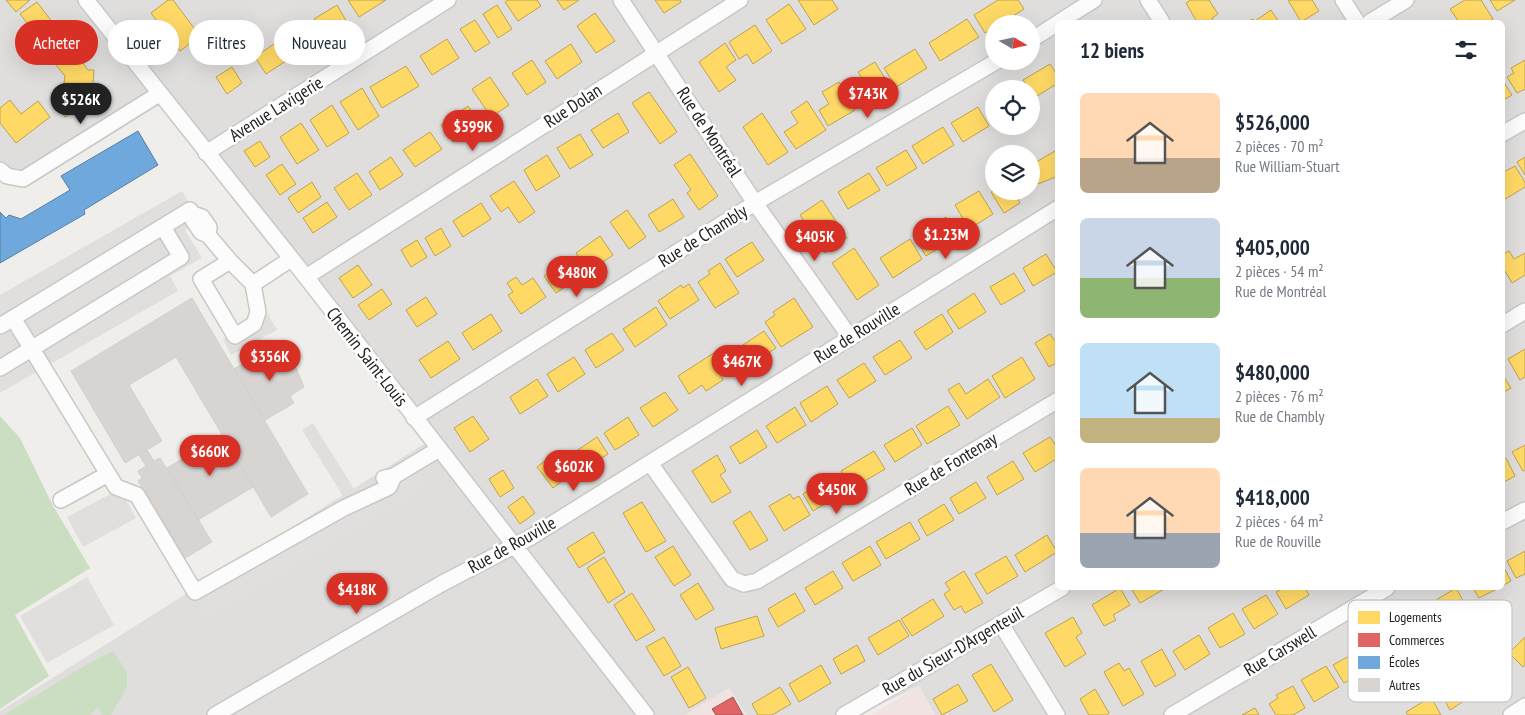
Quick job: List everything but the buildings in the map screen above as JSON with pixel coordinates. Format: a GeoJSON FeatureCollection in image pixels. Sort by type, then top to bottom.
{"type":"FeatureCollection","features":[{"type":"Feature","properties":{"kind":"street","name":"Chemin Saint-Louis"},"geometry":{"type":"LineString","coordinates":[[86,0],[306,277],[646,715]]}},
{"type":"Feature","properties":{"kind":"street","name":"Avenue Lavigerie"},"geometry":{"type":"LineString","coordinates":[[206,153],[448,0]]}},
{"type":"Feature","properties":{"kind":"street","name":"Rue de Montréal"},"geometry":{"type":"LineString","coordinates":[[621,0],[755,203],[850,337]]}},
{"type":"Feature","properties":{"kind":"street","name":"Rue Dolan"},"geometry":{"type":"LineString","coordinates":[[306,277],[740,0]]}},
{"type":"Feature","properties":{"kind":"street"},"geometry":{"type":"LineString","coordinates":[[1063,20],[1094,0]]}},
{"type":"Feature","properties":{"kind":"street"},"geometry":{"type":"LineString","coordinates":[[1148,0],[1161,20]]}},
{"type":"Feature","properties":{"kind":"street"},"geometry":{"type":"LineString","coordinates":[[1343,0],[1356,20]]}},
{"type":"Feature","properties":{"kind":"street"},"geometry":{"type":"LineString","coordinates":[[1373,20],[1406,0]]}},
{"type":"Feature","properties":{"kind":"street"},"geometry":{"type":"LineString","coordinates":[[1040,34],[1055,25]]}},
{"type":"Feature","properties":{"kind":"street","name":"Rue de Chambly"},"geometry":{"type":"LineString","coordinates":[[414,418],[755,203],[985,67]]}},
{"type":"Feature","properties":{"kind":"street"},"geometry":{"type":"LineString","coordinates":[[0,170],[7,176],[23,179],[159,94]]}},
{"type":"Feature","properties":{"kind":"street"},"geometry":{"type":"LineString","coordinates":[[1505,132],[1525,121]]}},
{"type":"Feature","properties":{"kind":"street"},"geometry":{"type":"LineString","coordinates":[[0,326],[190,210],[193,214],[202,217],[209,227],[208,234],[230,261],[253,284],[258,312],[254,324],[235,336],[201,279],[230,261]]}},
{"type":"Feature","properties":{"kind":"street","name":"Rue de Rouville"},"geometry":{"type":"LineString","coordinates":[[216,715],[441,584],[496,553],[514,546],[1055,210]]}},
{"type":"Feature","properties":{"kind":"street"},"geometry":{"type":"LineString","coordinates":[[0,368],[181,257],[163,227]]}},
{"type":"Feature","properties":{"kind":"street"},"geometry":{"type":"LineString","coordinates":[[253,284],[291,259]]}},
{"type":"Feature","properties":{"kind":"street"},"geometry":{"type":"LineString","coordinates":[[1505,323],[1525,311]]}},
{"type":"Feature","properties":{"kind":"street"},"geometry":{"type":"LineString","coordinates":[[13,318],[116,487],[137,495],[195,592],[367,496],[375,495],[390,487],[394,476],[439,450]]}},
{"type":"Feature","properties":{"kind":"street","name":"Rue de Fontenay"},"geometry":{"type":"LineString","coordinates":[[650,463],[732,579],[744,584],[757,581],[1055,402]]}},
{"type":"Feature","properties":{"kind":"street"},"geometry":{"type":"LineString","coordinates":[[61,500],[108,474]]}},
{"type":"Feature","properties":{"kind":"street"},"geometry":{"type":"LineString","coordinates":[[1505,520],[1525,510]]}},
{"type":"Feature","properties":{"kind":"street","name":"Rue du Sieur-D'Argenteuil"},"geometry":{"type":"LineString","coordinates":[[844,715],[1059,590]]}},
{"type":"Feature","properties":{"kind":"street","name":"Rue Carswell"},"geometry":{"type":"LineString","coordinates":[[1367,600],[1384,590]]}},
{"type":"Feature","properties":{"kind":"street","name":"Rue Carswell"},"geometry":{"type":"LineString","coordinates":[[1172,715],[1348,611]]}},
{"type":"Feature","properties":{"kind":"street"},"geometry":{"type":"LineString","coordinates":[[1001,624],[1057,715]]}},
{"type":"Feature","properties":{"kind":"street"},"geometry":{"type":"LineString","coordinates":[[1511,715],[1525,706]]}},
{"type":"Feature","properties":{"kind":"shaded area"},"geometry":{"type":"Polygon","coordinates":[[[0,0],[1525,0],[1525,715],[935,715],[919,686],[859,715],[0,715],[0,711],[429,441],[155,87],[9,183],[0,172],[0,0]]]}},
{"type":"Feature","properties":{"kind":"shaded area"},"geometry":{"type":"Polygon","coordinates":[[[246,0],[295,0],[264,21],[259,20],[246,0]]]}},
{"type":"Feature","properties":{"kind":"shaded area"},"geometry":{"type":"Polygon","coordinates":[[[189,49],[189,65],[202,65],[182,80],[171,65],[179,65],[179,57],[189,49]]]}},
{"type":"Feature","properties":{"kind":"shaded area"},"geometry":{"type":"Polygon","coordinates":[[[182,191],[200,221],[185,230],[202,258],[170,276],[178,291],[0,393],[0,295],[182,191]]]}},
{"type":"Feature","properties":{"kind":"shaded area"},"geometry":{"type":"Polygon","coordinates":[[[268,314],[277,330],[231,355],[223,339],[268,314]]]}},
{"type":"Feature","properties":{"kind":"shaded area"},"geometry":{"type":"Polygon","coordinates":[[[313,423],[354,489],[343,496],[302,430],[313,423]]]}},
{"type":"Feature","properties":{"kind":"shaded area"},"geometry":{"type":"Polygon","coordinates":[[[413,471],[423,488],[205,618],[194,601],[413,471]]]}},
{"type":"Feature","properties":{"kind":"shaded area"},"geometry":{"type":"Polygon","coordinates":[[[120,489],[136,518],[83,547],[67,517],[120,489]]]}},
{"type":"Feature","properties":{"kind":"shaded area"},"geometry":{"type":"Polygon","coordinates":[[[87,577],[114,625],[47,663],[20,616],[87,577]]]}},
{"type":"Feature","properties":{"kind":"shaded area"},"geometry":{"type":"Polygon","coordinates":[[[919,686],[935,715],[871,715],[919,686]]]}},
{"type":"Feature","properties":{"kind":"shaded area"},"geometry":{"type":"Polygon","coordinates":[[[729,688],[747,715],[684,715],[729,688]]]}},
{"type":"Feature","properties":{"kind":"green space"},"geometry":{"type":"Polygon","coordinates":[[[0,416],[20,438],[52,504],[90,568],[15,615],[49,676],[0,709],[0,416]]]}},
{"type":"Feature","properties":{"kind":"green space"},"geometry":{"type":"Polygon","coordinates":[[[113,651],[127,672],[127,687],[111,715],[102,715],[98,707],[90,715],[4,715],[84,666],[113,651]]]}}]}
